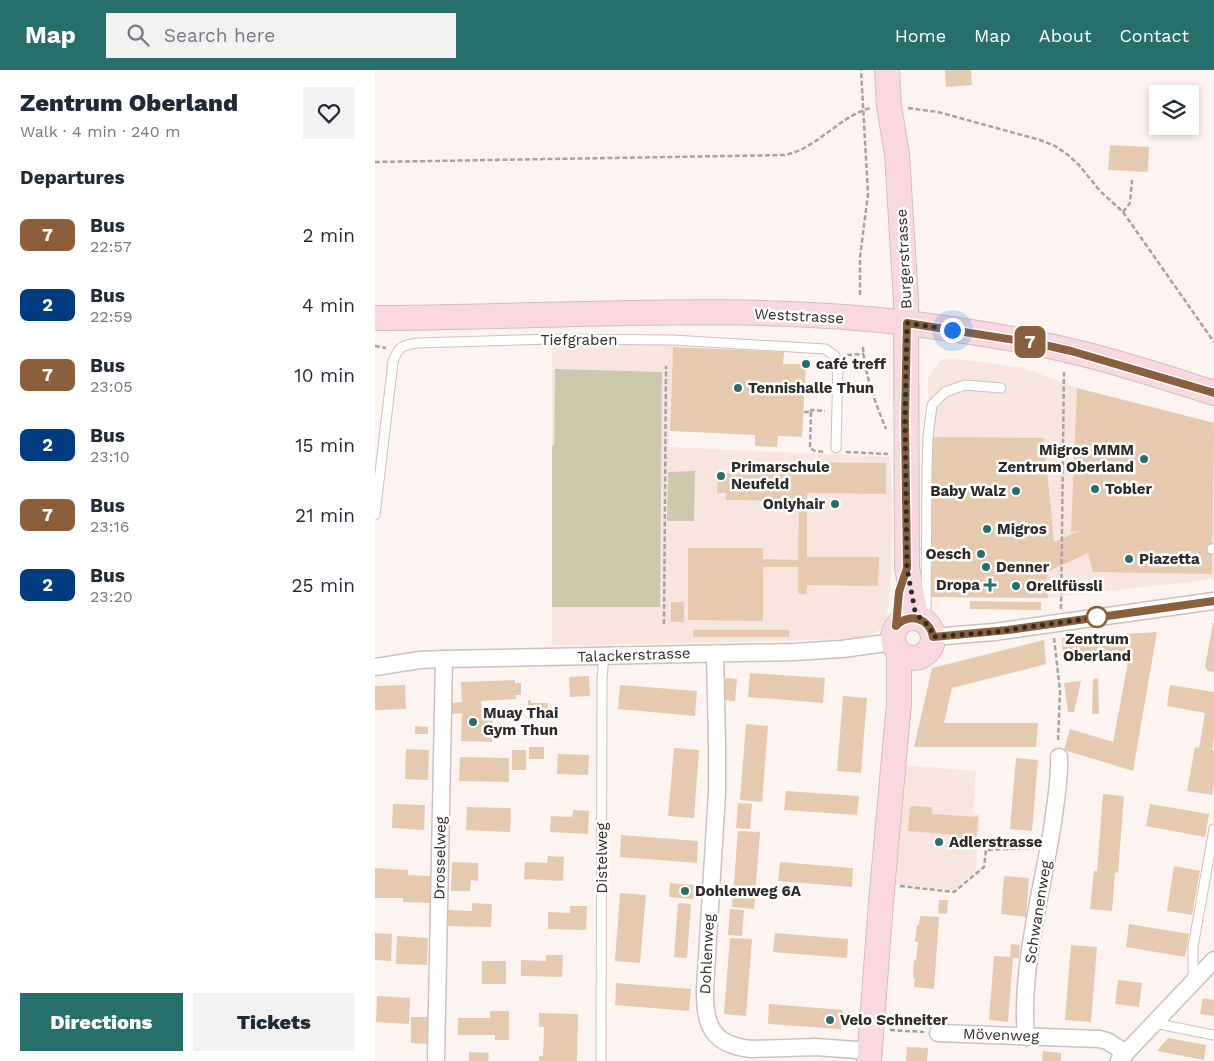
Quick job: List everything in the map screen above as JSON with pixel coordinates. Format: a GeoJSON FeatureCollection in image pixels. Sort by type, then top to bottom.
{"type":"FeatureCollection","features":[{"type":"Feature","properties":{"kind":"main road","name":"Burgerstrasse"},"geometry":{"type":"LineString","coordinates":[[887,70],[889,106],[897,154],[907,323],[898,451],[907,568],[915,611],[926,634]]}},
{"type":"Feature","properties":{"kind":"main road","name":"Weststrasse"},"geometry":{"type":"LineString","coordinates":[[375,318],[458,318],[679,311],[907,323],[1040,344],[1071,351],[1214,393]]}},
{"type":"Feature","properties":{"kind":"main road","name":"Burgerstrasse"},"geometry":{"type":"LineString","coordinates":[[896,641],[899,592],[907,568]]}},
{"type":"Feature","properties":{"kind":"main road"},"geometry":{"type":"LineString","coordinates":[[870,1047],[899,703],[896,641],[905,619],[915,618],[926,634]]}},
{"type":"Feature","properties":{"kind":"main road"},"geometry":{"type":"LineString","coordinates":[[896,641],[911,658],[926,634]]}},
{"type":"Feature","properties":{"kind":"main road"},"geometry":{"type":"LineString","coordinates":[[899,703],[926,634]]}},
{"type":"Feature","properties":{"kind":"street"},"geometry":{"type":"LineString","coordinates":[[926,634],[994,632],[1214,601]]}},
{"type":"Feature","properties":{"kind":"street","name":"Talackerstrasse"},"geometry":{"type":"LineString","coordinates":[[375,666],[419,660],[445,659],[842,649],[896,641]]}},
{"type":"Feature","properties":{"kind":"street","name":"Dohlenweg"},"geometry":{"type":"LineString","coordinates":[[715,653],[717,793],[704,1008],[707,1022],[717,1036],[731,1045],[741,1048],[870,1047]]}},
{"type":"Feature","properties":{"kind":"street","name":"Drosselweg"},"geometry":{"type":"LineString","coordinates":[[436,1058],[445,659]]}},
{"type":"Feature","properties":{"kind":"street","name":"Schwanenweg"},"geometry":{"type":"LineString","coordinates":[[1026,1037],[1025,1017],[1029,961],[1056,802],[1059,758]]}},
{"type":"Feature","properties":{"kind":"street"},"geometry":{"type":"LineString","coordinates":[[1122,1057],[1214,960]]}},
{"type":"Feature","properties":{"kind":"street","name":"Mövenweg"},"geometry":{"type":"LineString","coordinates":[[938,1033],[1099,1039],[1107,1041],[1122,1057]]}},
{"type":"Feature","properties":{"kind":"lane","name":"Tiefgraben"},"geometry":{"type":"LineString","coordinates":[[375,515],[393,362],[396,351],[407,345],[427,342],[553,339],[673,340],[825,349],[835,356],[838,363],[836,448]]}},
{"type":"Feature","properties":{"kind":"lane"},"geometry":{"type":"LineString","coordinates":[[926,634],[927,468],[932,405],[945,392],[965,384],[1001,388]]}},
{"type":"Feature","properties":{"kind":"lane","name":"Distelweg"},"geometry":{"type":"LineString","coordinates":[[601,1061],[602,680],[604,654]]}},
{"type":"Feature","properties":{"kind":"lane"},"geometry":{"type":"LineString","coordinates":[[1193,982],[1193,947],[1214,829]]}},
{"type":"Feature","properties":{"kind":"lane"},"geometry":{"type":"LineString","coordinates":[[1154,1023],[1214,1034]]}},
{"type":"Feature","properties":{"kind":"path"},"geometry":{"type":"LineString","coordinates":[[860,295],[860,257],[868,194],[861,70]]}},
{"type":"Feature","properties":{"kind":"path"},"geometry":{"type":"LineString","coordinates":[[375,162],[785,155],[806,148],[852,115],[875,106],[929,109],[1031,137],[1055,146],[1069,155],[1100,191],[1123,212],[1214,342]]}},
{"type":"Feature","properties":{"kind":"path"},"geometry":{"type":"LineString","coordinates":[[1123,212],[1130,203],[1131,180]]}},
{"type":"Feature","properties":{"kind":"path"},"geometry":{"type":"LineString","coordinates":[[863,347],[868,380],[888,435]]}},
{"type":"Feature","properties":{"kind":"path"},"geometry":{"type":"LineString","coordinates":[[849,355],[864,354]]}},
{"type":"Feature","properties":{"kind":"path"},"geometry":{"type":"LineString","coordinates":[[664,624],[666,366]]}},
{"type":"Feature","properties":{"kind":"path"},"geometry":{"type":"LineString","coordinates":[[1061,623],[1064,372]]}},
{"type":"Feature","properties":{"kind":"path"},"geometry":{"type":"LineString","coordinates":[[804,412],[811,412],[811,410],[837,411]]}},
{"type":"Feature","properties":{"kind":"path"},"geometry":{"type":"LineString","coordinates":[[1055,641],[1060,691],[1060,727]]}},
{"type":"Feature","properties":{"kind":"path"},"geometry":{"type":"LineString","coordinates":[[894,885],[954,892],[984,867],[985,850],[1049,848]]}},
{"type":"Feature","properties":{"kind":"path"},"geometry":{"type":"LineString","coordinates":[[870,1047],[938,1033]]}},
{"type":"Feature","properties":{"kind":"shaded area","name":"Primarschule Neufeld"},"geometry":{"type":"Polygon","coordinates":[[[552,342],[673,343],[669,447],[890,457],[892,495],[891,575],[887,616],[879,631],[865,637],[850,639],[552,646],[552,342]]]}},
{"type":"Feature","properties":{"kind":"shaded area"},"geometry":{"type":"Polygon","coordinates":[[[949,358],[1021,367],[1077,388],[1214,423],[1214,579],[1048,598],[928,597],[928,377],[940,361],[949,358]]]}},
{"type":"Feature","properties":{"kind":"shaded area"},"geometry":{"type":"Polygon","coordinates":[[[555,369],[662,372],[660,607],[552,607],[552,446],[554,445],[555,369]]]}},
{"type":"Feature","properties":{"kind":"shaded area"},"geometry":{"type":"Polygon","coordinates":[[[695,471],[694,521],[667,521],[668,472],[695,471]]]}},
{"type":"Feature","properties":{"kind":"shaded area","name":"Adlerstrasse"},"geometry":{"type":"Polygon","coordinates":[[[905,765],[976,771],[973,813],[980,814],[976,870],[954,890],[896,884],[905,765]]]}},
{"type":"Feature","properties":{"kind":"building"},"geometry":{"type":"Polygon","coordinates":[[[945,70],[971,70],[972,85],[946,87],[945,70]]]}},
{"type":"Feature","properties":{"kind":"building"},"geometry":{"type":"Polygon","coordinates":[[[1110,145],[1149,147],[1148,172],[1108,170],[1110,145]]]}},
{"type":"Feature","properties":{"kind":"building","name":"Tennishalle Thun"},"geometry":{"type":"Polygon","coordinates":[[[673,347],[784,352],[783,364],[806,364],[802,437],[778,436],[777,447],[755,446],[755,435],[670,431],[673,347]]]}},
{"type":"Feature","properties":{"kind":"building"},"geometry":{"type":"Polygon","coordinates":[[[1077,388],[1214,423],[1212,574],[1093,572],[1088,553],[1047,572],[1048,598],[928,597],[929,437],[1044,438],[1054,542],[1079,531],[1071,532],[1077,388]]]}},
{"type":"Feature","properties":{"kind":"building"},"geometry":{"type":"Polygon","coordinates":[[[786,462],[886,463],[886,494],[807,493],[807,557],[879,557],[878,586],[807,585],[806,594],[798,594],[798,567],[763,567],[763,621],[688,620],[688,548],[763,548],[763,559],[798,560],[799,501],[726,500],[726,493],[717,493],[718,473],[786,474],[786,462]]]}},
{"type":"Feature","properties":{"kind":"building"},"geometry":{"type":"Polygon","coordinates":[[[970,601],[1041,602],[1041,610],[970,609],[970,601]]]}},
{"type":"Feature","properties":{"kind":"building"},"geometry":{"type":"Polygon","coordinates":[[[671,602],[684,602],[684,622],[671,622],[671,602]]]}},
{"type":"Feature","properties":{"kind":"building"},"geometry":{"type":"Polygon","coordinates":[[[1213,623],[1214,672],[1208,671],[1205,667],[1213,623]]]}},
{"type":"Feature","properties":{"kind":"building"},"geometry":{"type":"Polygon","coordinates":[[[693,630],[789,630],[789,637],[693,637],[693,630]]]}},
{"type":"Feature","properties":{"kind":"building"},"geometry":{"type":"Polygon","coordinates":[[[1157,632],[1133,771],[1064,750],[1070,729],[1113,742],[1129,657],[1063,660],[1062,638],[1157,632]]]}},
{"type":"Feature","properties":{"kind":"building"},"geometry":{"type":"Polygon","coordinates":[[[1044,640],[1046,664],[952,688],[944,723],[1038,723],[1036,747],[914,747],[932,668],[1044,640]]]}},
{"type":"Feature","properties":{"kind":"building"},"geometry":{"type":"Polygon","coordinates":[[[750,673],[825,678],[823,703],[748,697],[750,673]]]}},
{"type":"Feature","properties":{"kind":"building"},"geometry":{"type":"Polygon","coordinates":[[[589,676],[590,696],[570,697],[569,677],[589,676]]]}},
{"type":"Feature","properties":{"kind":"building"},"geometry":{"type":"Polygon","coordinates":[[[725,678],[737,679],[735,701],[723,700],[725,678]]]}},
{"type":"Feature","properties":{"kind":"building"},"geometry":{"type":"Polygon","coordinates":[[[1098,678],[1099,714],[1092,714],[1093,679],[1098,678]]]}},
{"type":"Feature","properties":{"kind":"building"},"geometry":{"type":"Polygon","coordinates":[[[515,680],[515,683],[521,683],[521,695],[516,695],[516,699],[481,701],[482,712],[493,712],[492,742],[461,741],[462,713],[452,714],[451,703],[462,702],[461,682],[515,680]]]}},
{"type":"Feature","properties":{"kind":"building"},"geometry":{"type":"Polygon","coordinates":[[[1081,681],[1074,712],[1068,712],[1064,683],[1081,681]]]}},
{"type":"Feature","properties":{"kind":"building"},"geometry":{"type":"Polygon","coordinates":[[[405,685],[406,709],[375,710],[375,686],[405,685]]]}},
{"type":"Feature","properties":{"kind":"building"},"geometry":{"type":"Polygon","coordinates":[[[620,685],[697,691],[695,716],[618,709],[620,685]]]}},
{"type":"Feature","properties":{"kind":"building"},"geometry":{"type":"Polygon","coordinates":[[[1170,685],[1214,692],[1214,738],[1212,750],[1214,750],[1214,784],[1212,795],[1187,791],[1195,747],[1199,748],[1205,713],[1167,706],[1170,685]]]}},
{"type":"Feature","properties":{"kind":"building"},"geometry":{"type":"Polygon","coordinates":[[[843,696],[867,698],[861,773],[837,771],[843,696]]]}},
{"type":"Feature","properties":{"kind":"building"},"geometry":{"type":"Polygon","coordinates":[[[528,700],[531,700],[531,703],[548,703],[548,709],[528,710],[528,700]]]}},
{"type":"Feature","properties":{"kind":"building"},"geometry":{"type":"Polygon","coordinates":[[[746,724],[768,726],[762,802],[740,800],[746,724]]]}},
{"type":"Feature","properties":{"kind":"building"},"geometry":{"type":"Polygon","coordinates":[[[415,726],[428,727],[428,734],[415,734],[415,726]]]}},
{"type":"Feature","properties":{"kind":"building"},"geometry":{"type":"Polygon","coordinates":[[[529,747],[544,747],[544,759],[529,759],[529,747]]]}},
{"type":"Feature","properties":{"kind":"building"},"geometry":{"type":"Polygon","coordinates":[[[674,748],[699,750],[694,818],[668,816],[674,748]]]}},
{"type":"Feature","properties":{"kind":"building"},"geometry":{"type":"Polygon","coordinates":[[[406,749],[429,750],[428,780],[405,779],[406,749]]]}},
{"type":"Feature","properties":{"kind":"building"},"geometry":{"type":"Polygon","coordinates":[[[512,750],[526,750],[526,770],[512,770],[512,750]]]}},
{"type":"Feature","properties":{"kind":"building"},"geometry":{"type":"Polygon","coordinates":[[[558,754],[589,755],[588,775],[557,774],[558,754]]]}},
{"type":"Feature","properties":{"kind":"building"},"geometry":{"type":"Polygon","coordinates":[[[460,757],[509,758],[509,782],[459,781],[460,757]]]}},
{"type":"Feature","properties":{"kind":"building"},"geometry":{"type":"Polygon","coordinates":[[[1016,758],[1038,760],[1032,831],[1010,829],[1016,758]]]}},
{"type":"Feature","properties":{"kind":"building"},"geometry":{"type":"Polygon","coordinates":[[[786,791],[859,796],[857,815],[784,810],[786,791]]]}},
{"type":"Feature","properties":{"kind":"building"},"geometry":{"type":"Polygon","coordinates":[[[1103,794],[1124,796],[1118,873],[1115,872],[1112,911],[1090,909],[1094,871],[1097,871],[1103,794]]]}},
{"type":"Feature","properties":{"kind":"building"},"geometry":{"type":"Polygon","coordinates":[[[738,803],[752,804],[750,829],[736,828],[738,803]]]}},
{"type":"Feature","properties":{"kind":"building"},"geometry":{"type":"Polygon","coordinates":[[[393,804],[425,805],[424,830],[392,828],[393,804]]]}},
{"type":"Feature","properties":{"kind":"building"},"geometry":{"type":"Polygon","coordinates":[[[1150,804],[1209,814],[1205,837],[1146,826],[1150,804]]]}},
{"type":"Feature","properties":{"kind":"building"},"geometry":{"type":"Polygon","coordinates":[[[910,806],[932,807],[932,814],[978,817],[976,842],[954,840],[955,835],[908,831],[910,806]]]}},
{"type":"Feature","properties":{"kind":"building"},"geometry":{"type":"Polygon","coordinates":[[[467,807],[511,808],[510,832],[466,830],[467,807]]]}},
{"type":"Feature","properties":{"kind":"building"},"geometry":{"type":"Polygon","coordinates":[[[573,810],[589,811],[588,834],[550,832],[551,816],[572,817],[573,810]]]}},
{"type":"Feature","properties":{"kind":"building"},"geometry":{"type":"Polygon","coordinates":[[[738,831],[760,832],[754,909],[732,907],[738,831]]]}},
{"type":"Feature","properties":{"kind":"building"},"geometry":{"type":"Polygon","coordinates":[[[621,835],[698,841],[697,863],[620,857],[621,835]]]}},
{"type":"Feature","properties":{"kind":"building"},"geometry":{"type":"Polygon","coordinates":[[[548,856],[564,857],[563,881],[524,879],[525,862],[547,863],[548,856]]]}},
{"type":"Feature","properties":{"kind":"building"},"geometry":{"type":"Polygon","coordinates":[[[452,862],[478,863],[478,881],[471,880],[470,891],[451,891],[452,862]]]}},
{"type":"Feature","properties":{"kind":"building"},"geometry":{"type":"Polygon","coordinates":[[[780,862],[853,868],[852,887],[778,881],[780,862]]]}},
{"type":"Feature","properties":{"kind":"building"},"geometry":{"type":"Polygon","coordinates":[[[1174,866],[1200,871],[1192,915],[1167,911],[1174,866]]]}},
{"type":"Feature","properties":{"kind":"building"},"geometry":{"type":"Polygon","coordinates":[[[375,868],[408,870],[408,875],[431,876],[431,903],[403,902],[403,898],[375,898],[375,868]]]}},
{"type":"Feature","properties":{"kind":"building"},"geometry":{"type":"Polygon","coordinates":[[[1004,876],[1029,878],[1026,917],[1001,914],[1004,876]]]}},
{"type":"Feature","properties":{"kind":"building","name":"Dohlenweg 6A"},"geometry":{"type":"Polygon","coordinates":[[[670,883],[694,885],[693,899],[669,897],[670,883]]]}},
{"type":"Feature","properties":{"kind":"building"},"geometry":{"type":"Polygon","coordinates":[[[620,893],[646,895],[640,963],[615,961],[620,893]]]}},
{"type":"Feature","properties":{"kind":"building"},"geometry":{"type":"Polygon","coordinates":[[[939,900],[948,900],[947,914],[938,913],[939,900]]]}},
{"type":"Feature","properties":{"kind":"building"},"geometry":{"type":"Polygon","coordinates":[[[472,903],[492,904],[491,927],[447,926],[447,910],[472,911],[472,903]]]}},
{"type":"Feature","properties":{"kind":"building"},"geometry":{"type":"Polygon","coordinates":[[[678,903],[691,904],[687,958],[674,957],[678,903]]]}},
{"type":"Feature","properties":{"kind":"building"},"geometry":{"type":"Polygon","coordinates":[[[570,906],[587,906],[586,930],[548,929],[548,912],[570,913],[570,906]]]}},
{"type":"Feature","properties":{"kind":"building"},"geometry":{"type":"Polygon","coordinates":[[[730,909],[744,910],[742,936],[728,935],[730,909]]]}},
{"type":"Feature","properties":{"kind":"building"},"geometry":{"type":"Polygon","coordinates":[[[920,916],[939,917],[934,989],[914,987],[914,960],[916,961],[918,942],[915,942],[920,916]]]}},
{"type":"Feature","properties":{"kind":"building"},"geometry":{"type":"Polygon","coordinates":[[[1129,924],[1189,934],[1185,957],[1126,947],[1129,924]]]}},
{"type":"Feature","properties":{"kind":"building"},"geometry":{"type":"Polygon","coordinates":[[[375,933],[392,934],[391,961],[375,960],[375,933]]]}},
{"type":"Feature","properties":{"kind":"building"},"geometry":{"type":"Polygon","coordinates":[[[775,933],[848,939],[847,958],[773,952],[775,933]]]}},
{"type":"Feature","properties":{"kind":"building"},"geometry":{"type":"Polygon","coordinates":[[[397,936],[428,938],[427,965],[396,964],[397,936]]]}},
{"type":"Feature","properties":{"kind":"building"},"geometry":{"type":"Polygon","coordinates":[[[730,938],[752,939],[746,1016],[724,1014],[730,938]]]}},
{"type":"Feature","properties":{"kind":"building"},"geometry":{"type":"Polygon","coordinates":[[[1011,944],[1020,945],[1019,958],[1013,958],[1008,1022],[989,1020],[994,956],[1010,957],[1011,944]]]}},
{"type":"Feature","properties":{"kind":"building"},"geometry":{"type":"Polygon","coordinates":[[[1071,945],[1097,947],[1091,1022],[1065,1020],[1071,945]]]}},
{"type":"Feature","properties":{"kind":"building"},"geometry":{"type":"Polygon","coordinates":[[[546,955],[563,955],[562,977],[521,976],[521,960],[546,961],[546,955]]]}},
{"type":"Feature","properties":{"kind":"building"},"geometry":{"type":"Polygon","coordinates":[[[482,961],[506,961],[506,984],[482,984],[482,961]]]}},
{"type":"Feature","properties":{"kind":"building"},"geometry":{"type":"Polygon","coordinates":[[[1118,980],[1142,983],[1139,1007],[1115,1004],[1118,980]]]}},
{"type":"Feature","properties":{"kind":"building"},"geometry":{"type":"Polygon","coordinates":[[[616,983],[691,989],[689,1011],[615,1005],[616,983]]]}},
{"type":"Feature","properties":{"kind":"building"},"geometry":{"type":"Polygon","coordinates":[[[377,996],[410,998],[409,1024],[376,1022],[377,996]]]}},
{"type":"Feature","properties":{"kind":"building"},"geometry":{"type":"Polygon","coordinates":[[[1203,998],[1214,1000],[1214,1016],[1200,1014],[1203,998]]]}},
{"type":"Feature","properties":{"kind":"building"},"geometry":{"type":"Polygon","coordinates":[[[769,1004],[843,1010],[841,1029],[768,1024],[769,1004]]]}},
{"type":"Feature","properties":{"kind":"building"},"geometry":{"type":"Polygon","coordinates":[[[490,1011],[509,1011],[509,1040],[495,1040],[495,1035],[458,1035],[458,1018],[490,1018],[490,1011]]]}},
{"type":"Feature","properties":{"kind":"building"},"geometry":{"type":"Polygon","coordinates":[[[539,1013],[578,1014],[577,1061],[539,1061],[539,1056],[543,1056],[544,1027],[539,1027],[539,1013]]]}},
{"type":"Feature","properties":{"kind":"building"},"geometry":{"type":"Polygon","coordinates":[[[411,1017],[429,1017],[428,1044],[411,1043],[411,1017]]]}},
{"type":"Feature","properties":{"kind":"building"},"geometry":{"type":"Polygon","coordinates":[[[1168,1038],[1206,1045],[1204,1060],[1157,1051],[1168,1038]]]}},
{"type":"Feature","properties":{"kind":"building"},"geometry":{"type":"Polygon","coordinates":[[[907,1047],[928,1048],[927,1061],[906,1061],[907,1047]]]}},
{"type":"Feature","properties":{"kind":"building"},"geometry":{"type":"Polygon","coordinates":[[[1043,1051],[1061,1053],[1061,1061],[1042,1061],[1043,1051]]]}},
{"type":"Feature","properties":{"kind":"building"},"geometry":{"type":"Polygon","coordinates":[[[469,1052],[489,1053],[488,1061],[469,1061],[469,1052]]]}},
{"type":"Feature","properties":{"kind":"bus line","name":"7"},"geometry":{"type":"LineString","coordinates":[[1214,393],[1135,368],[1071,351],[1040,344],[907,323],[905,420],[907,568],[899,592],[896,626],[905,619],[915,618],[927,623],[933,637],[979,634],[1214,601]]}},
{"type":"Feature","properties":{"kind":"place","name":"café treff"},"geometry":{"type":"Point","coordinates":[806,364]}},
{"type":"Feature","properties":{"kind":"place","name":"Tennishalle Thun"},"geometry":{"type":"Point","coordinates":[738,388]}},
{"type":"Feature","properties":{"kind":"place","name":"Migros MMM Zentrum Oberland"},"geometry":{"type":"Point","coordinates":[1144,459]}},
{"type":"Feature","properties":{"kind":"place","name":"Primarschule Neufeld"},"geometry":{"type":"Point","coordinates":[721,476]}},
{"type":"Feature","properties":{"kind":"place","name":"Tobler"},"geometry":{"type":"Point","coordinates":[1095,489]}},
{"type":"Feature","properties":{"kind":"place","name":"Baby Walz"},"geometry":{"type":"Point","coordinates":[1016,491]}},
{"type":"Feature","properties":{"kind":"place","name":"Onlyhair"},"geometry":{"type":"Point","coordinates":[835,504]}},
{"type":"Feature","properties":{"kind":"place","name":"Migros"},"geometry":{"type":"Point","coordinates":[987,529]}},
{"type":"Feature","properties":{"kind":"place","name":"Oesch"},"geometry":{"type":"Point","coordinates":[981,554]}},
{"type":"Feature","properties":{"kind":"place","name":"Piazetta"},"geometry":{"type":"Point","coordinates":[1129,559]}},
{"type":"Feature","properties":{"kind":"place","name":"Denner"},"geometry":{"type":"Point","coordinates":[986,567]}},
{"type":"Feature","properties":{"kind":"place","name":"Dropa"},"geometry":{"type":"Point","coordinates":[990,585]}},
{"type":"Feature","properties":{"kind":"place","name":"Orellfüssli"},"geometry":{"type":"Point","coordinates":[1016,586]}},
{"type":"Feature","properties":{"kind":"place","name":"Zentrum Oberland"},"geometry":{"type":"Point","coordinates":[1097,617]}},
{"type":"Feature","properties":{"kind":"place","name":"Muay Thai Gym Thun"},"geometry":{"type":"Point","coordinates":[473,722]}},
{"type":"Feature","properties":{"kind":"place","name":"Adlerstrasse"},"geometry":{"type":"Point","coordinates":[939,842]}},
{"type":"Feature","properties":{"kind":"place","name":"Dohlenweg 6A"},"geometry":{"type":"Point","coordinates":[685,891]}},
{"type":"Feature","properties":{"kind":"place","name":"Velo Schneiter"},"geometry":{"type":"Point","coordinates":[830,1020]}},
{"type":"Feature","properties":{"kind":"route"},"geometry":{"type":"LineString","coordinates":[[952,330],[907,323],[905,420],[907,568],[913,592],[915,611],[930,627],[933,637],[994,632],[1099,617],[1097,617]]}}]}
